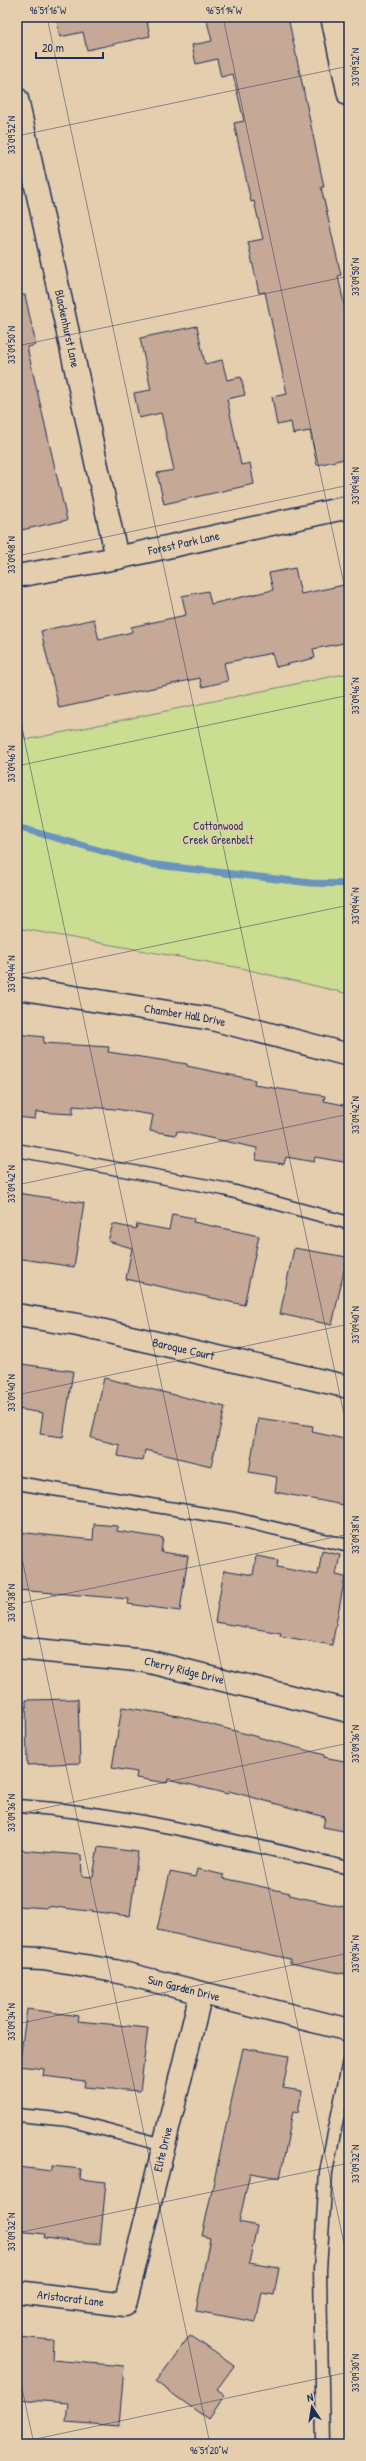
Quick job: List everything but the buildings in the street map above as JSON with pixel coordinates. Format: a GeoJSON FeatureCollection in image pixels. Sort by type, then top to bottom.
{"type":"FeatureCollection","features":[{"type":"Feature","properties":{"kind":"street"},"geometry":{"type":"LineString","coordinates":[[332,17],[349,95]]}},
{"type":"Feature","properties":{"kind":"street","name":"Blackenhurst Lane"},"geometry":{"type":"LineString","coordinates":[[17,99],[19,123],[117,558]]}},
{"type":"Feature","properties":{"kind":"street","name":"Forest Park Lane"},"geometry":{"type":"LineString","coordinates":[[17,576],[117,558],[349,507]]}},
{"type":"Feature","properties":{"kind":"street","name":"Chamber Hall Drive"},"geometry":{"type":"LineString","coordinates":[[17,988],[212,1019],[349,1056]]}},
{"type":"Feature","properties":{"kind":"street","name":"Baroque Court"},"geometry":{"type":"LineString","coordinates":[[17,1315],[78,1325],[349,1387]]}},
{"type":"Feature","properties":{"kind":"street","name":"Cherry Ridge Drive"},"geometry":{"type":"LineString","coordinates":[[17,1648],[146,1661],[349,1711]]}},
{"type":"Feature","properties":{"kind":"street","name":"Sun Garden Drive"},"geometry":{"type":"LineString","coordinates":[[17,1958],[43,1959],[115,1971],[349,2030]]}},
{"type":"Feature","properties":{"kind":"street","name":"Elite Drive"},"geometry":{"type":"LineString","coordinates":[[125,2305],[201,1993]]}},
{"type":"Feature","properties":{"kind":"street","name":"Aristocrat Lane"},"geometry":{"type":"LineString","coordinates":[[17,2292],[125,2305]]}},
{"type":"Feature","properties":{"kind":"lane"},"geometry":{"type":"LineString","coordinates":[[17,1150],[224,1189],[349,1223]]}},
{"type":"Feature","properties":{"kind":"lane"},"geometry":{"type":"LineString","coordinates":[[17,1483],[235,1519],[349,1546]]}},
{"type":"Feature","properties":{"kind":"lane"},"geometry":{"type":"LineString","coordinates":[[17,1806],[60,1808],[182,1828],[349,1868]]}},
{"type":"Feature","properties":{"kind":"lane"},"geometry":{"type":"LineString","coordinates":[[323,2444],[320,2270],[326,2172],[349,2061]]}},
{"type":"Feature","properties":{"kind":"lane"},"geometry":{"type":"LineString","coordinates":[[17,2115],[69,2120],[164,2145]]}},
{"type":"Feature","properties":{"kind":"green space","name":"Cottonwood Creek Greenbelt"},"geometry":{"type":"Polygon","coordinates":[[[349,673],[349,994],[241,968],[17,928],[17,710],[26,740],[349,673]]]}},
{"type":"Feature","properties":{"kind":"waterway"},"geometry":{"type":"LineString","coordinates":[[17,827],[148,864],[311,883],[349,884]]}}]}
